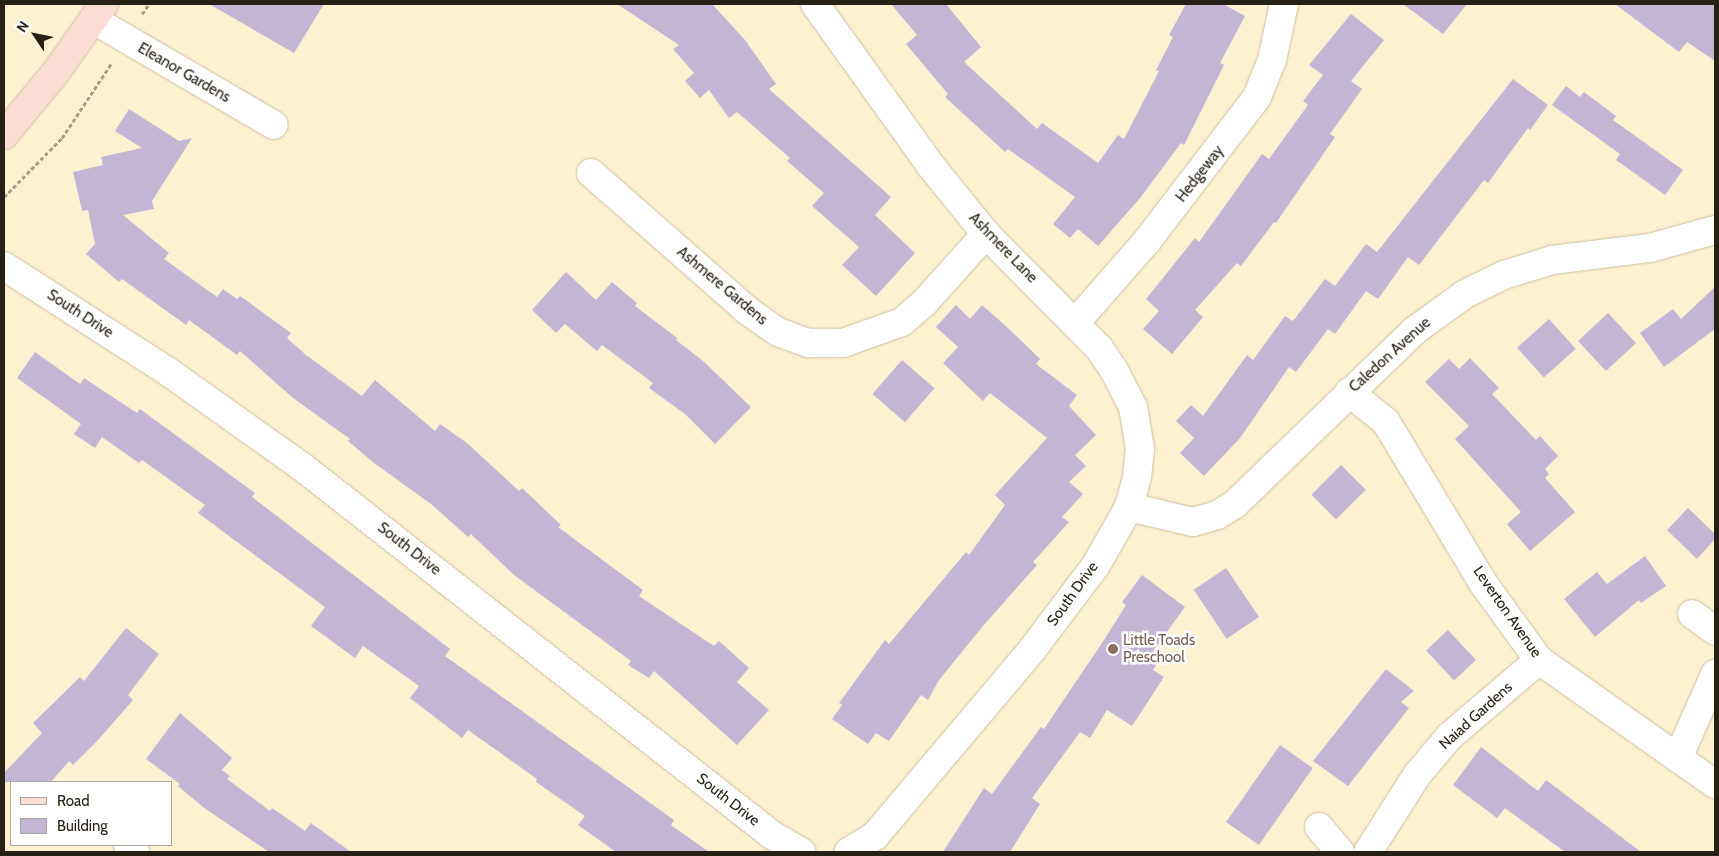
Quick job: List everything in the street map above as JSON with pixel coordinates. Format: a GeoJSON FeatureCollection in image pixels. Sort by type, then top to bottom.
{"type":"FeatureCollection","features":[{"type":"Feature","properties":{"kind":"main road"},"geometry":{"type":"LineString","coordinates":[[4,135],[56,72],[99,12]]}},
{"type":"Feature","properties":{"kind":"street","name":"Hedgeway"},"geometry":{"type":"LineString","coordinates":[[1076,322],[1153,234],[1257,97],[1272,60],[1284,4]]}},
{"type":"Feature","properties":{"kind":"street","name":"Ashmere Lane"},"geometry":{"type":"LineString","coordinates":[[819,5],[931,166],[986,234],[1076,322],[1116,372],[1133,407],[1140,449],[1137,477],[1129,507]]}},
{"type":"Feature","properties":{"kind":"street","name":"Eleanor Gardens"},"geometry":{"type":"LineString","coordinates":[[99,12],[126,39],[274,125]]}},
{"type":"Feature","properties":{"kind":"street","name":"Ashmere Gardens"},"geometry":{"type":"LineString","coordinates":[[591,173],[748,311],[778,332],[809,343],[843,342],[902,322],[924,303],[986,234]]}},
{"type":"Feature","properties":{"kind":"street","name":"Caledon Avenue"},"geometry":{"type":"LineString","coordinates":[[1129,507],[1193,522],[1217,515],[1235,504],[1414,331],[1466,294],[1504,275],[1552,260],[1650,248],[1715,230]]}},
{"type":"Feature","properties":{"kind":"street","name":"South Drive"},"geometry":{"type":"LineString","coordinates":[[4,266],[170,373],[301,466],[772,835],[801,852]]}},
{"type":"Feature","properties":{"kind":"street","name":"Leverton Avenue"},"geometry":{"type":"LineString","coordinates":[[1349,392],[1386,422],[1483,583],[1539,660],[1715,784]]}},
{"type":"Feature","properties":{"kind":"street","name":"South Drive"},"geometry":{"type":"LineString","coordinates":[[848,852],[875,836],[1032,650],[1096,564],[1129,507]]}},
{"type":"Feature","properties":{"kind":"street"},"geometry":{"type":"LineString","coordinates":[[1692,614],[1715,630]]}},
{"type":"Feature","properties":{"kind":"street","name":"Naiad Gardens"},"geometry":{"type":"LineString","coordinates":[[1368,852],[1417,775],[1450,736],[1539,660]]}},
{"type":"Feature","properties":{"kind":"street"},"geometry":{"type":"LineString","coordinates":[[1678,758],[1715,674]]}},
{"type":"Feature","properties":{"kind":"street"},"geometry":{"type":"LineString","coordinates":[[1318,827],[1340,852]]}},
{"type":"Feature","properties":{"kind":"path"},"geometry":{"type":"LineString","coordinates":[[4,197],[62,138],[126,39]]}},
{"type":"Feature","properties":{"kind":"building"},"geometry":{"type":"Polygon","coordinates":[[[209,4],[324,4],[294,53],[209,4]]]}},
{"type":"Feature","properties":{"kind":"building"},"geometry":{"type":"Polygon","coordinates":[[[617,4],[712,4],[745,40],[776,84],[769,89],[891,197],[875,215],[915,253],[876,296],[842,265],[859,247],[812,206],[824,193],[787,161],[790,158],[737,112],[729,118],[709,90],[700,98],[685,81],[694,73],[673,49],[679,45],[617,4]]]}},
{"type":"Feature","properties":{"kind":"building"},"geometry":{"type":"Polygon","coordinates":[[[891,4],[946,4],[981,47],[964,62],[1037,129],[1042,123],[1098,163],[1118,135],[1124,139],[1159,71],[1156,70],[1173,37],[1169,35],[1186,4],[1223,4],[1245,16],[1220,63],[1224,65],[1184,145],[1181,143],[1141,197],[1098,246],[1078,229],[1070,238],[1053,224],[1075,197],[1008,149],[1005,152],[945,97],[948,94],[906,44],[917,35],[891,4]]]}},
{"type":"Feature","properties":{"kind":"building"},"geometry":{"type":"Polygon","coordinates":[[[1403,4],[1467,4],[1443,34],[1403,4]]]}},
{"type":"Feature","properties":{"kind":"building"},"geometry":{"type":"Polygon","coordinates":[[[1615,4],[1715,4],[1715,61],[1687,42],[1679,52],[1615,4]]]}},
{"type":"Feature","properties":{"kind":"building"},"geometry":{"type":"Polygon","coordinates":[[[1351,14],[1384,40],[1351,81],[1362,89],[1330,134],[1335,137],[1276,223],[1274,222],[1241,266],[1237,263],[1195,310],[1203,317],[1172,354],[1143,329],[1159,311],[1146,299],[1195,238],[1199,242],[1262,154],[1269,159],[1308,105],[1303,101],[1323,75],[1309,65],[1351,14]]]}},
{"type":"Feature","properties":{"kind":"building"},"geometry":{"type":"Polygon","coordinates":[[[1513,79],[1548,105],[1530,130],[1528,128],[1488,183],[1484,180],[1419,265],[1408,257],[1378,299],[1366,291],[1335,334],[1328,329],[1296,372],[1289,367],[1240,438],[1204,476],[1180,453],[1194,438],[1176,421],[1191,405],[1203,416],[1247,355],[1253,360],[1285,316],[1293,321],[1325,279],[1335,286],[1366,244],[1377,252],[1513,79]]]}},
{"type":"Feature","properties":{"kind":"building"},"geometry":{"type":"Polygon","coordinates":[[[1566,86],[1580,97],[1584,92],[1616,116],[1613,120],[1683,170],[1665,195],[1616,160],[1620,154],[1552,105],[1566,86]]]}},
{"type":"Feature","properties":{"kind":"building"},"geometry":{"type":"Polygon","coordinates":[[[129,109],[179,141],[192,138],[152,201],[154,209],[123,215],[169,253],[164,259],[217,297],[223,289],[237,299],[240,296],[291,333],[287,338],[306,355],[362,396],[375,380],[435,431],[440,424],[467,443],[519,491],[522,488],[561,525],[558,527],[643,590],[639,596],[714,646],[719,641],[749,668],[737,682],[769,710],[737,745],[654,671],[649,678],[628,665],[631,661],[514,575],[471,534],[468,537],[431,504],[374,463],[348,441],[350,439],[293,398],[240,351],[237,355],[189,320],[186,325],[122,279],[119,282],[86,254],[95,244],[88,210],[82,211],[73,172],[103,165],[101,157],[142,148],[115,131],[129,109]]]}},
{"type":"Feature","properties":{"kind":"building"},"geometry":{"type":"Polygon","coordinates":[[[566,272],[596,300],[612,282],[637,303],[635,306],[677,338],[676,340],[703,361],[751,407],[715,444],[685,414],[649,388],[653,383],[602,345],[597,351],[565,324],[556,333],[532,310],[566,272]]]}},
{"type":"Feature","properties":{"kind":"building"},"geometry":{"type":"Polygon","coordinates":[[[1715,287],[1715,329],[1664,367],[1640,333],[1673,309],[1681,319],[1715,287]]]}},
{"type":"Feature","properties":{"kind":"building"},"geometry":{"type":"Polygon","coordinates":[[[956,305],[970,319],[982,305],[1008,328],[1040,359],[1036,364],[1077,395],[1069,406],[1096,435],[1075,455],[1086,466],[1069,482],[1083,494],[1062,517],[1069,522],[1033,562],[1037,565],[983,626],[939,680],[928,700],[921,695],[889,741],[876,733],[868,744],[832,719],[842,705],[839,703],[885,640],[889,644],[966,552],[969,555],[1005,505],[995,495],[1047,438],[990,393],[983,401],[943,363],[958,347],[936,327],[956,305]]]}},
{"type":"Feature","properties":{"kind":"building"},"geometry":{"type":"Polygon","coordinates":[[[1608,313],[1636,343],[1606,371],[1578,341],[1608,313]]]}},
{"type":"Feature","properties":{"kind":"building"},"geometry":{"type":"Polygon","coordinates":[[[1549,319],[1576,349],[1544,377],[1517,348],[1549,319]]]}},
{"type":"Feature","properties":{"kind":"building"},"geometry":{"type":"Polygon","coordinates":[[[35,352],[80,384],[84,378],[137,413],[140,409],[255,493],[252,497],[450,649],[445,656],[674,820],[671,825],[709,852],[616,852],[578,825],[585,816],[536,782],[537,779],[468,730],[462,738],[410,698],[419,686],[363,646],[355,658],[311,626],[325,607],[198,513],[205,505],[142,460],[139,463],[102,437],[95,448],[74,434],[81,424],[17,378],[35,352]]]}},
{"type":"Feature","properties":{"kind":"building"},"geometry":{"type":"Polygon","coordinates":[[[1470,358],[1499,388],[1492,394],[1536,440],[1540,436],[1558,456],[1545,469],[1549,474],[1545,478],[1575,512],[1530,551],[1507,524],[1521,512],[1455,439],[1469,426],[1425,382],[1449,359],[1459,369],[1470,358]]]}},
{"type":"Feature","properties":{"kind":"building"},"geometry":{"type":"Polygon","coordinates":[[[902,360],[934,388],[905,422],[872,394],[902,360]]]}},
{"type":"Feature","properties":{"kind":"building"},"geometry":{"type":"Polygon","coordinates":[[[1341,465],[1366,490],[1336,519],[1311,495],[1341,465]]]}},
{"type":"Feature","properties":{"kind":"building"},"geometry":{"type":"Polygon","coordinates":[[[1688,508],[1715,534],[1715,539],[1697,559],[1667,530],[1688,508]]]}},
{"type":"Feature","properties":{"kind":"building"},"geometry":{"type":"Polygon","coordinates":[[[1645,556],[1666,586],[1641,603],[1639,600],[1595,637],[1564,599],[1597,572],[1607,584],[1645,556]]]}},
{"type":"Feature","properties":{"kind":"building"},"geometry":{"type":"Polygon","coordinates":[[[1226,568],[1259,617],[1227,639],[1194,590],[1226,568]]]}},
{"type":"Feature","properties":{"kind":"building"},"geometry":{"type":"Polygon","coordinates":[[[1142,575],[1185,607],[1153,651],[1162,656],[1153,670],[1164,677],[1132,726],[1107,710],[1090,738],[1080,732],[1032,798],[1040,804],[1010,852],[943,852],[984,788],[992,794],[1041,727],[1044,729],[1102,643],[1126,605],[1122,602],[1142,575]]]}},
{"type":"Feature","properties":{"kind":"building"},"geometry":{"type":"Polygon","coordinates":[[[126,628],[159,654],[128,695],[133,700],[73,765],[69,761],[52,781],[4,782],[4,773],[42,733],[33,723],[80,677],[84,681],[126,628]]]}},
{"type":"Feature","properties":{"kind":"building"},"geometry":{"type":"Polygon","coordinates":[[[1448,630],[1476,660],[1454,680],[1426,650],[1448,630]]]}},
{"type":"Feature","properties":{"kind":"building"},"geometry":{"type":"Polygon","coordinates":[[[1386,669],[1414,691],[1401,702],[1409,708],[1348,786],[1313,761],[1386,669]]]}},
{"type":"Feature","properties":{"kind":"building"},"geometry":{"type":"Polygon","coordinates":[[[180,713],[232,758],[222,770],[230,776],[227,779],[270,811],[272,808],[305,831],[311,823],[351,852],[269,852],[203,807],[178,786],[180,784],[146,759],[180,713]]]}},
{"type":"Feature","properties":{"kind":"building"},"geometry":{"type":"Polygon","coordinates":[[[1280,745],[1313,768],[1259,845],[1226,822],[1280,745]]]}},
{"type":"Feature","properties":{"kind":"building"},"geometry":{"type":"Polygon","coordinates":[[[1481,747],[1538,791],[1546,780],[1641,852],[1565,852],[1505,808],[1497,818],[1453,785],[1481,747]]]}},
{"type":"Feature","properties":{"kind":"place","name":"Little Toads Preschool"},"geometry":{"type":"Point","coordinates":[1113,649]}}]}
